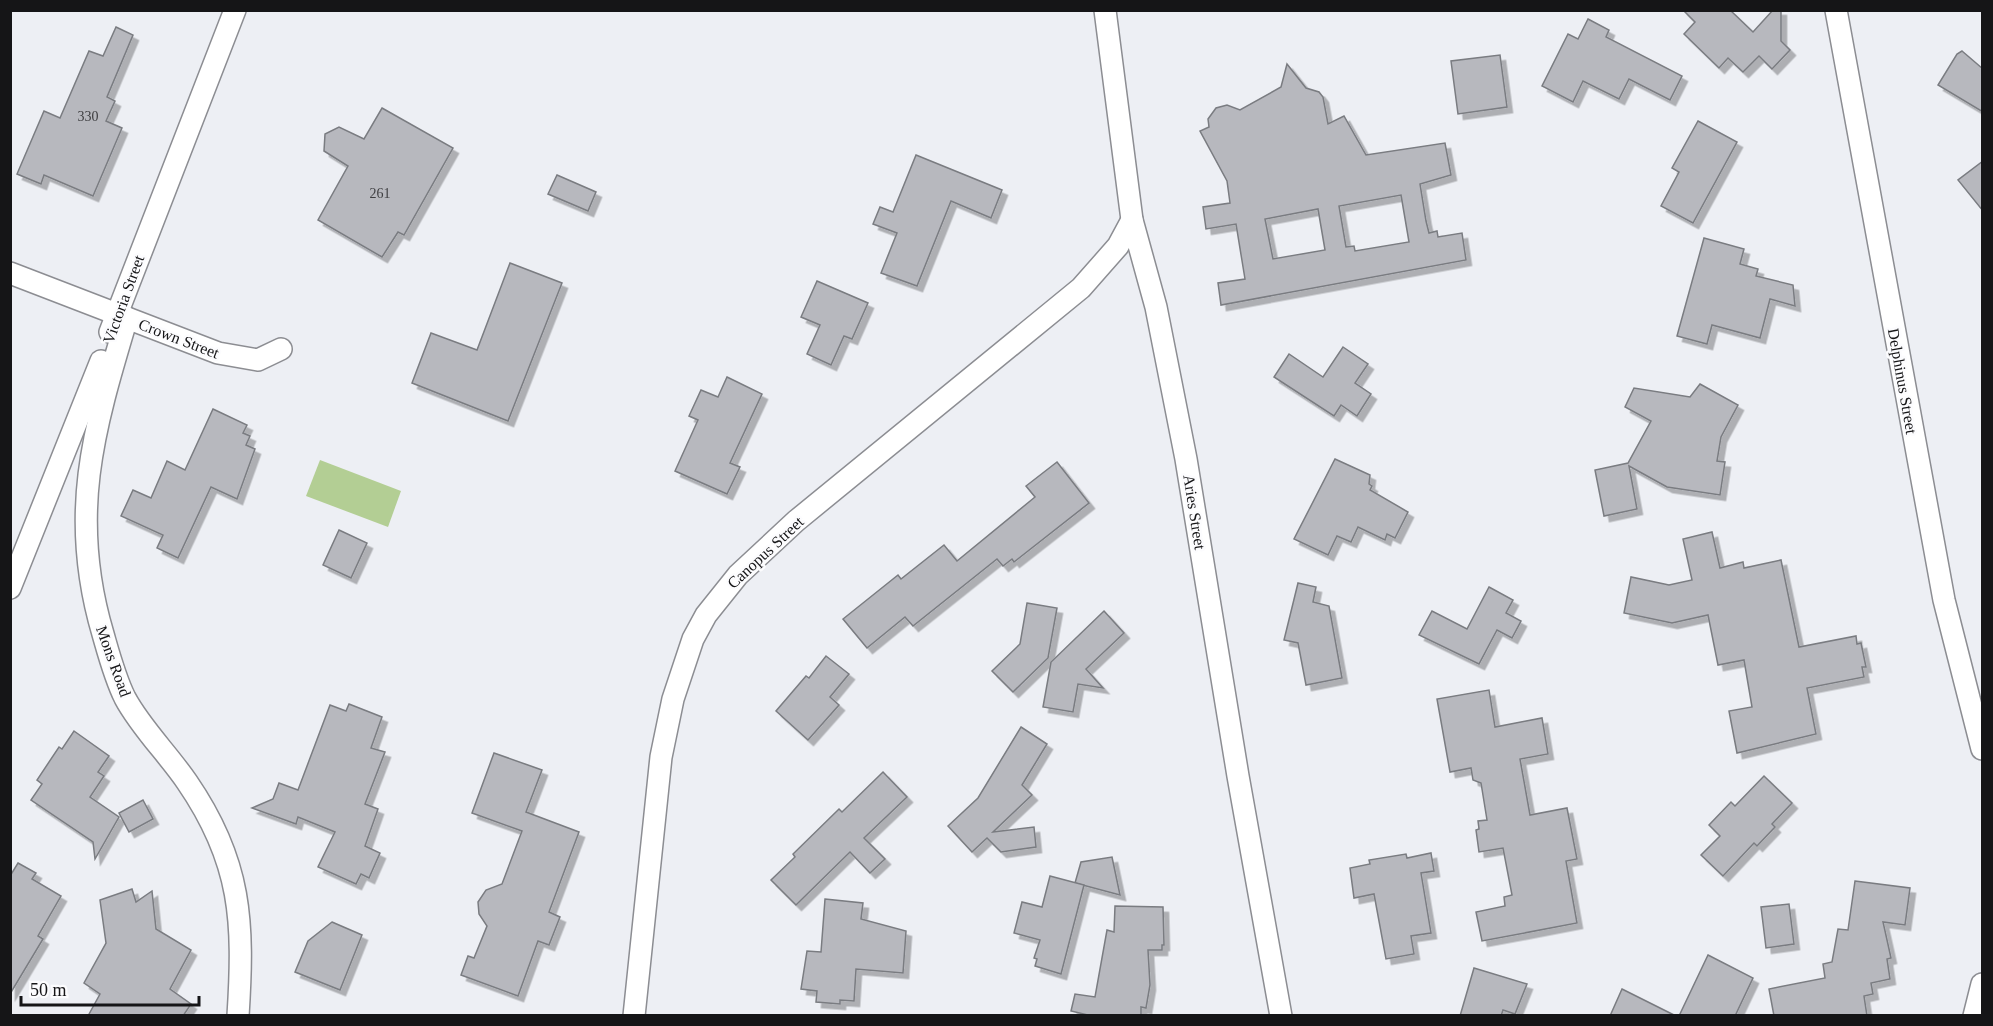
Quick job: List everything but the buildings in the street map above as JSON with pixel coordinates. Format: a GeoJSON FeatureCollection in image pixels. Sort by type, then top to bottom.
{"type":"FeatureCollection","features":[{"type":"Feature","properties":{"kind":"street","name":"Victoria Street"},"geometry":{"type":"LineString","coordinates":[[10,588],[121,316],[235,10]]}},
{"type":"Feature","properties":{"kind":"street","name":"Aries Street"},"geometry":{"type":"LineString","coordinates":[[1105,10],[1132,220],[1156,307],[1186,459],[1238,776],[1281,1016]]}},
{"type":"Feature","properties":{"kind":"street","name":"Delphinus Street"},"geometry":{"type":"LineString","coordinates":[[1836,10],[1944,600],[1983,749]]}},
{"type":"Feature","properties":{"kind":"street","name":"Canopus Street"},"geometry":{"type":"LineString","coordinates":[[634,1016],[661,757],[673,699],[693,639],[706,615],[738,575],[796,522],[1081,288],[1118,246],[1132,220]]}},
{"type":"Feature","properties":{"kind":"street","name":"Crown Street"},"geometry":{"type":"LineString","coordinates":[[10,273],[234,358],[258,360],[281,349]]}},
{"type":"Feature","properties":{"kind":"street","name":"Mons Road"},"geometry":{"type":"LineString","coordinates":[[121,316],[86,489],[85,554],[96,612],[126,699],[188,783],[212,824],[226,855],[235,885],[239,912],[241,975],[238,1016]]}},
{"type":"Feature","properties":{"kind":"street"},"geometry":{"type":"LineString","coordinates":[[1974,1016],[1983,984]]}},
{"type":"Feature","properties":{"kind":"green space"},"geometry":{"type":"Polygon","coordinates":[[[320,460],[401,491],[388,527],[306,496],[320,460]]]}}]}
